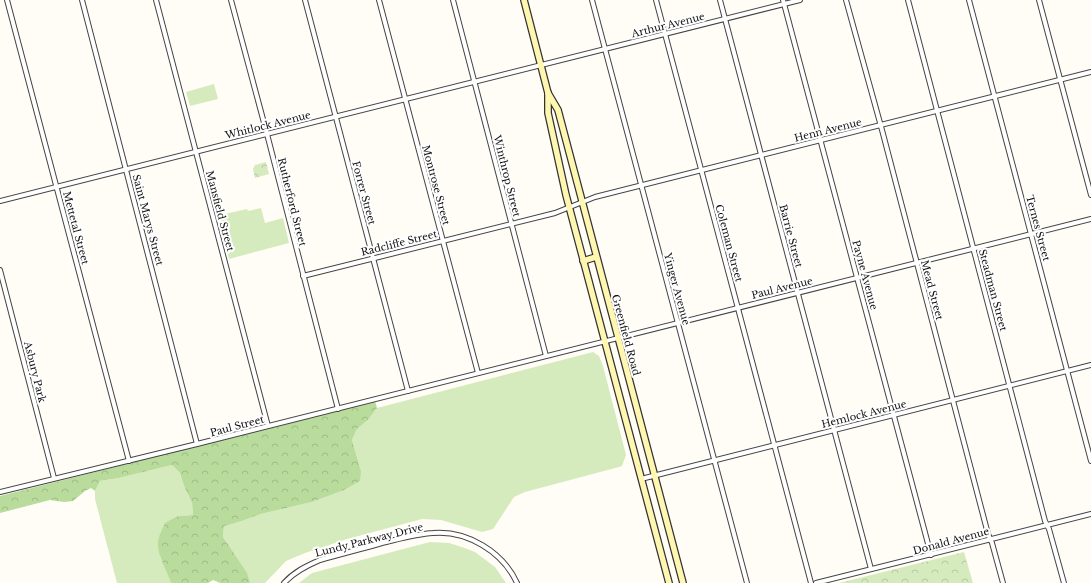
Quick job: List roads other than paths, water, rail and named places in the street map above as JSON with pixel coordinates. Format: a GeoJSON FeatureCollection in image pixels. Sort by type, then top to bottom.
{"type":"FeatureCollection","features":[{"type":"Feature","properties":{"kind":"main road","name":"Greenfield Road"},"geometry":{"type":"LineString","coordinates":[[524,0],[548,93],[548,113],[570,208],[669,583]]}},
{"type":"Feature","properties":{"kind":"main road","name":"Greenfield Road"},"geometry":{"type":"LineString","coordinates":[[548,93],[558,110],[683,583]]}},
{"type":"Feature","properties":{"kind":"main road"},"geometry":{"type":"LineString","coordinates":[[584,261],[596,257]]}},
{"type":"Feature","properties":{"kind":"street","name":"Mettetal Street"},"geometry":{"type":"LineString","coordinates":[[7,0],[129,461]]}},
{"type":"Feature","properties":{"kind":"street","name":"Saint Marys Street"},"geometry":{"type":"LineString","coordinates":[[82,0],[197,444]]}},
{"type":"Feature","properties":{"kind":"street","name":"Mansfield Street"},"geometry":{"type":"LineString","coordinates":[[156,0],[268,426]]}},
{"type":"Feature","properties":{"kind":"street","name":"Rutherford Street"},"geometry":{"type":"LineString","coordinates":[[231,0],[338,409]]}},
{"type":"Feature","properties":{"kind":"street","name":"Forrer Street"},"geometry":{"type":"LineString","coordinates":[[305,0],[408,391]]}},
{"type":"Feature","properties":{"kind":"street","name":"Montrose Street"},"geometry":{"type":"LineString","coordinates":[[379,0],[478,373]]}},
{"type":"Feature","properties":{"kind":"street","name":"Winthrop Street"},"geometry":{"type":"LineString","coordinates":[[453,0],[546,356]]}},
{"type":"Feature","properties":{"kind":"street","name":"Yinger Avenue"},"geometry":{"type":"LineString","coordinates":[[592,0],[747,583]]}},
{"type":"Feature","properties":{"kind":"street","name":"Coleman Street"},"geometry":{"type":"LineString","coordinates":[[656,0],[811,583]]}},
{"type":"Feature","properties":{"kind":"street","name":"Barrie Street"},"geometry":{"type":"LineString","coordinates":[[720,0],[871,569]]}},
{"type":"Feature","properties":{"kind":"street","name":"Arthur Avenue"},"geometry":{"type":"LineString","coordinates":[[541,65],[725,19],[784,2],[800,0]]}},
{"type":"Feature","properties":{"kind":"street","name":"Mead Street"},"geometry":{"type":"LineString","coordinates":[[846,0],[1003,583]]}},
{"type":"Feature","properties":{"kind":"street","name":"Steadman Street"},"geometry":{"type":"LineString","coordinates":[[908,0],[1047,525],[1064,583]]}},
{"type":"Feature","properties":{"kind":"street","name":"Ternes Street"},"geometry":{"type":"LineString","coordinates":[[969,0],[1091,461]]}},
{"type":"Feature","properties":{"kind":"street"},"geometry":{"type":"LineString","coordinates":[[1039,0],[1091,195]]}},
{"type":"Feature","properties":{"kind":"street","name":"Payne Avenue"},"geometry":{"type":"LineString","coordinates":[[784,2],[931,555]]}},
{"type":"Feature","properties":{"kind":"street","name":"Whitlock Avenue"},"geometry":{"type":"LineString","coordinates":[[0,201],[541,65]]}},
{"type":"Feature","properties":{"kind":"street","name":"Henn Avenue"},"geometry":{"type":"LineString","coordinates":[[570,208],[596,197],[641,185],[1091,72]]}},
{"type":"Feature","properties":{"kind":"street","name":"Radcliffe Street"},"geometry":{"type":"LineString","coordinates":[[303,276],[570,208]]}},
{"type":"Feature","properties":{"kind":"street","name":"Paul Avenue"},"geometry":{"type":"LineString","coordinates":[[478,373],[1091,219]]}},
{"type":"Feature","properties":{"kind":"street","name":"Asbury Park"},"geometry":{"type":"LineString","coordinates":[[0,270],[54,478]]}},
{"type":"Feature","properties":{"kind":"street","name":"Hemlock Avenue"},"geometry":{"type":"LineString","coordinates":[[641,479],[1091,365]]}},
{"type":"Feature","properties":{"kind":"street","name":"Paul Street"},"geometry":{"type":"LineString","coordinates":[[0,492],[478,373]]}},
{"type":"Feature","properties":{"kind":"street","name":"Donald Avenue"},"geometry":{"type":"LineString","coordinates":[[816,583],[1091,514]]}},
{"type":"Feature","properties":{"kind":"street","name":"Lundy Parkway Drive"},"geometry":{"type":"LineString","coordinates":[[284,583],[291,575],[320,560],[434,532],[451,533],[471,539],[489,549],[505,564],[517,583]]}}]}
